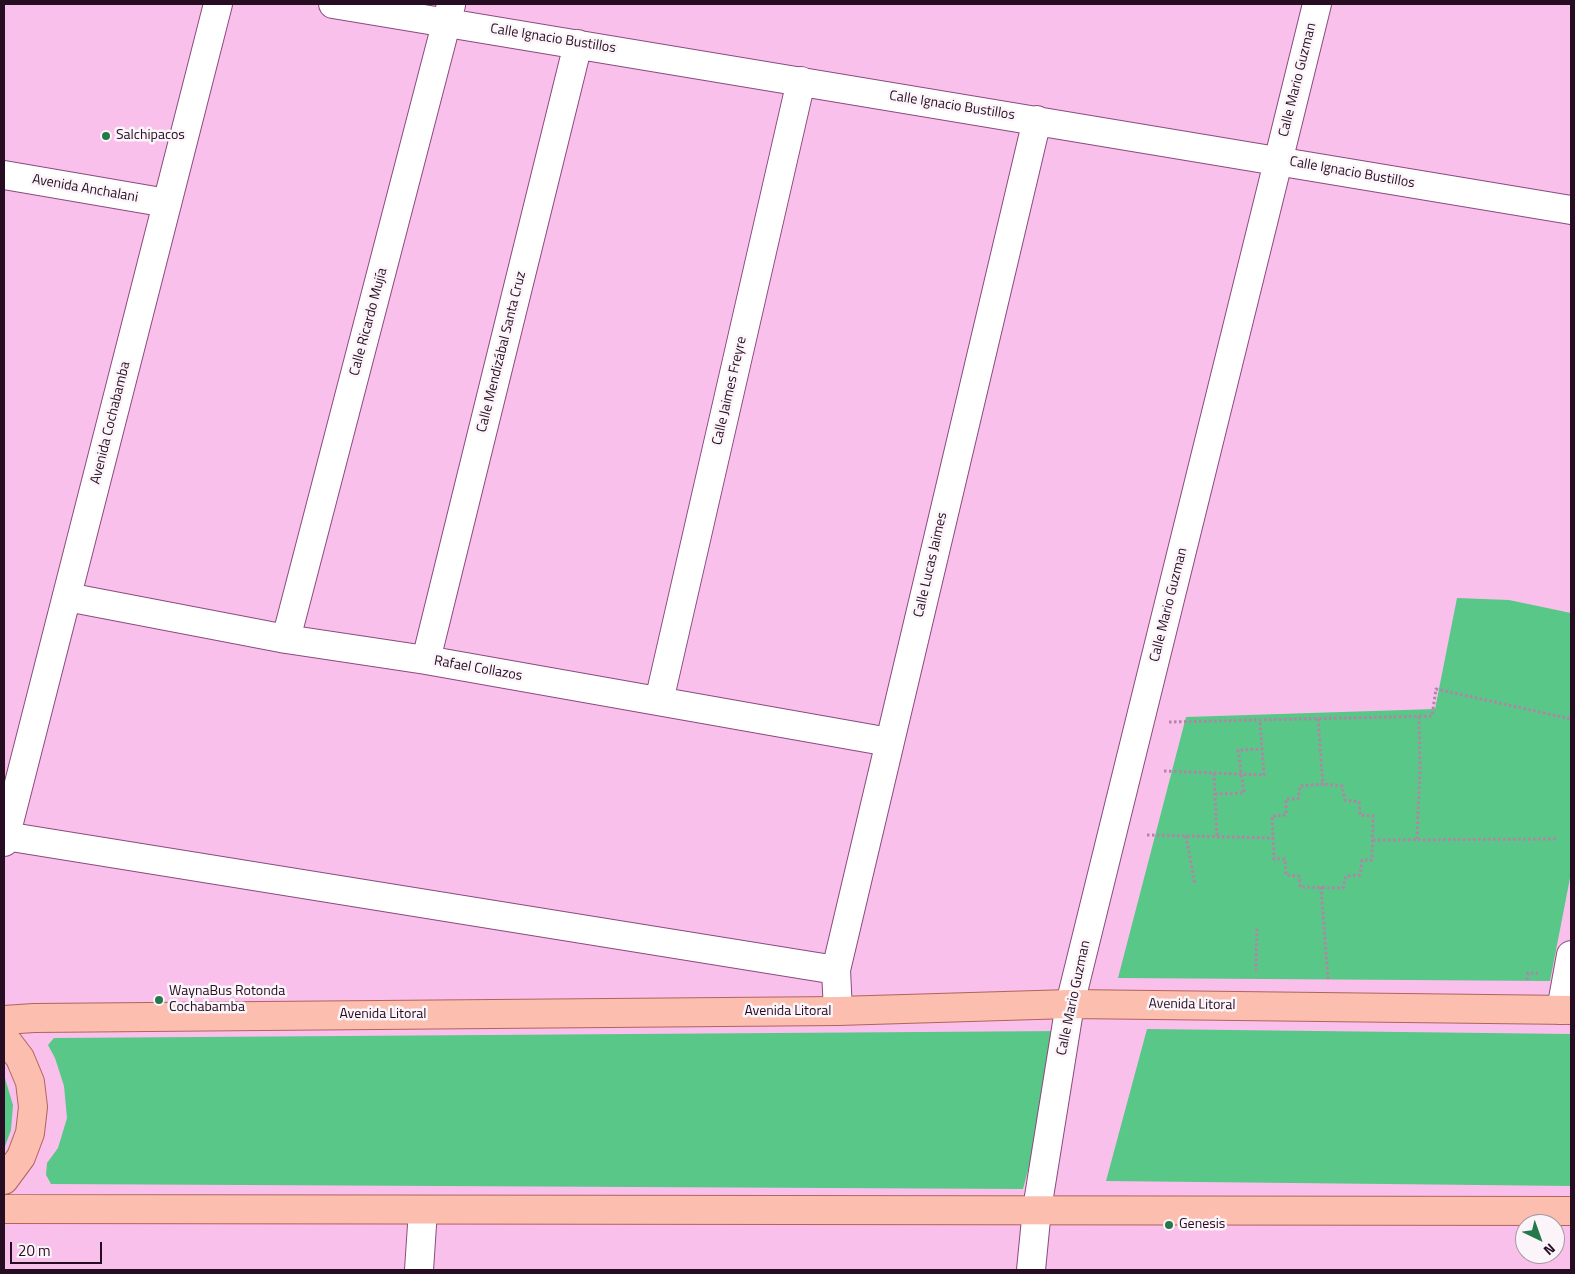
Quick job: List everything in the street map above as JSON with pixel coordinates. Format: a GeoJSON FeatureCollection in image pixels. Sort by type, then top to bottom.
{"type":"FeatureCollection","features":[{"type":"Feature","properties":{"kind":"main road","name":"Avenida Litoral"},"geometry":{"type":"LineString","coordinates":[[4,1020],[34,1018],[838,1011],[1070,1004],[1566,1010]]}},
{"type":"Feature","properties":{"kind":"main road"},"geometry":{"type":"LineString","coordinates":[[4,1037],[20,1058],[27,1074],[34,1107],[30,1133],[21,1157],[4,1180]]}},
{"type":"Feature","properties":{"kind":"main road"},"geometry":{"type":"LineString","coordinates":[[4,1209],[1571,1211]]}},
{"type":"Feature","properties":{"kind":"street","name":"Avenida Cochabamba"},"geometry":{"type":"LineString","coordinates":[[5,839],[218,4]]}},
{"type":"Feature","properties":{"kind":"street","name":"Calle Ignacio Bustillos"},"geometry":{"type":"LineString","coordinates":[[333,4],[449,13],[578,44],[1571,210]]}},
{"type":"Feature","properties":{"kind":"street","name":"Calle Mario Guzman"},"geometry":{"type":"LineString","coordinates":[[1031,1270],[1037,1209],[1070,1004],[1317,4]]}},
{"type":"Feature","properties":{"kind":"street","name":"Calle Ricardo Mujía"},"geometry":{"type":"LineString","coordinates":[[286,639],[449,13]]}},
{"type":"Feature","properties":{"kind":"street","name":"Calle Mendizábal Santa Cruz"},"geometry":{"type":"LineString","coordinates":[[426,660],[578,44]]}},
{"type":"Feature","properties":{"kind":"street","name":"Calle Jaimes Freyre"},"geometry":{"type":"LineString","coordinates":[[659,701],[800,81]]}},
{"type":"Feature","properties":{"kind":"street","name":"Calle Lucas Jaimes"},"geometry":{"type":"LineString","coordinates":[[838,1011],[836,970],[1037,120]]}},
{"type":"Feature","properties":{"kind":"street","name":"Avenida Anchalani"},"geometry":{"type":"LineString","coordinates":[[4,175],[167,203]]}},
{"type":"Feature","properties":{"kind":"street","name":"Rafael Collazos"},"geometry":{"type":"LineString","coordinates":[[67,598],[286,639],[426,660],[890,742]]}},
{"type":"Feature","properties":{"kind":"street"},"geometry":{"type":"LineString","coordinates":[[5,839],[836,970]]}},
{"type":"Feature","properties":{"kind":"street"},"geometry":{"type":"LineString","coordinates":[[1566,1010],[1571,955]]}},
{"type":"Feature","properties":{"kind":"street"},"geometry":{"type":"LineString","coordinates":[[419,1270],[423,1210]]}},
{"type":"Feature","properties":{"kind":"path"},"geometry":{"type":"LineString","coordinates":[[1177,724],[1432,716],[1436,689],[1571,719]]}},
{"type":"Feature","properties":{"kind":"path"},"geometry":{"type":"LineString","coordinates":[[1417,839],[1420,768],[1419,716]]}},
{"type":"Feature","properties":{"kind":"path"},"geometry":{"type":"LineString","coordinates":[[1318,719],[1322,784]]}},
{"type":"Feature","properties":{"kind":"path"},"geometry":{"type":"LineString","coordinates":[[1164,771],[1264,775],[1260,721]]}},
{"type":"Feature","properties":{"kind":"path"},"geometry":{"type":"LineString","coordinates":[[1215,794],[1244,793],[1238,750],[1262,749]]}},
{"type":"Feature","properties":{"kind":"path"},"geometry":{"type":"LineString","coordinates":[[1214,773],[1216,836]]}},
{"type":"Feature","properties":{"kind":"path"},"geometry":{"type":"LineString","coordinates":[[1322,784],[1342,786],[1345,800],[1359,802],[1360,816],[1373,816],[1372,860],[1362,860],[1360,875],[1346,876],[1343,888],[1300,887],[1299,876],[1286,875],[1286,859],[1274,858],[1272,816],[1286,814],[1286,798],[1298,799],[1300,786],[1322,784]]}},
{"type":"Feature","properties":{"kind":"path"},"geometry":{"type":"LineString","coordinates":[[1147,835],[1273,838]]}},
{"type":"Feature","properties":{"kind":"path"},"geometry":{"type":"LineString","coordinates":[[1186,836],[1195,885]]}},
{"type":"Feature","properties":{"kind":"path"},"geometry":{"type":"LineString","coordinates":[[1372,840],[1556,839]]}},
{"type":"Feature","properties":{"kind":"path"},"geometry":{"type":"LineString","coordinates":[[1322,887],[1330,1007]]}},
{"type":"Feature","properties":{"kind":"path"},"geometry":{"type":"LineString","coordinates":[[1256,970],[1257,926]]}},
{"type":"Feature","properties":{"kind":"green space"},"geometry":{"type":"Polygon","coordinates":[[[1457,598],[1509,600],[1571,613],[1571,873],[1550,981],[1118,978],[1186,717],[1435,709],[1457,598]]]}},
{"type":"Feature","properties":{"kind":"green space"},"geometry":{"type":"Polygon","coordinates":[[[1147,1029],[1571,1034],[1571,1186],[1106,1181],[1147,1029]]]}},
{"type":"Feature","properties":{"kind":"green space"},"geometry":{"type":"Polygon","coordinates":[[[1065,1031],[1023,1189],[51,1184],[46,1175],[47,1163],[58,1148],[67,1118],[64,1086],[55,1058],[48,1045],[54,1038],[1065,1031]]]}},
{"type":"Feature","properties":{"kind":"green space"},"geometry":{"type":"Polygon","coordinates":[[[4,1075],[13,1105],[11,1130],[4,1149],[4,1075]]]}},
{"type":"Feature","properties":{"kind":"place","name":"Salchipacos"},"geometry":{"type":"Point","coordinates":[106,136]}},
{"type":"Feature","properties":{"kind":"place","name":"WaynaBus Rotonda Cochabamba"},"geometry":{"type":"Point","coordinates":[159,1000]}},
{"type":"Feature","properties":{"kind":"place","name":"Genesis"},"geometry":{"type":"Point","coordinates":[1169,1225]}}]}
